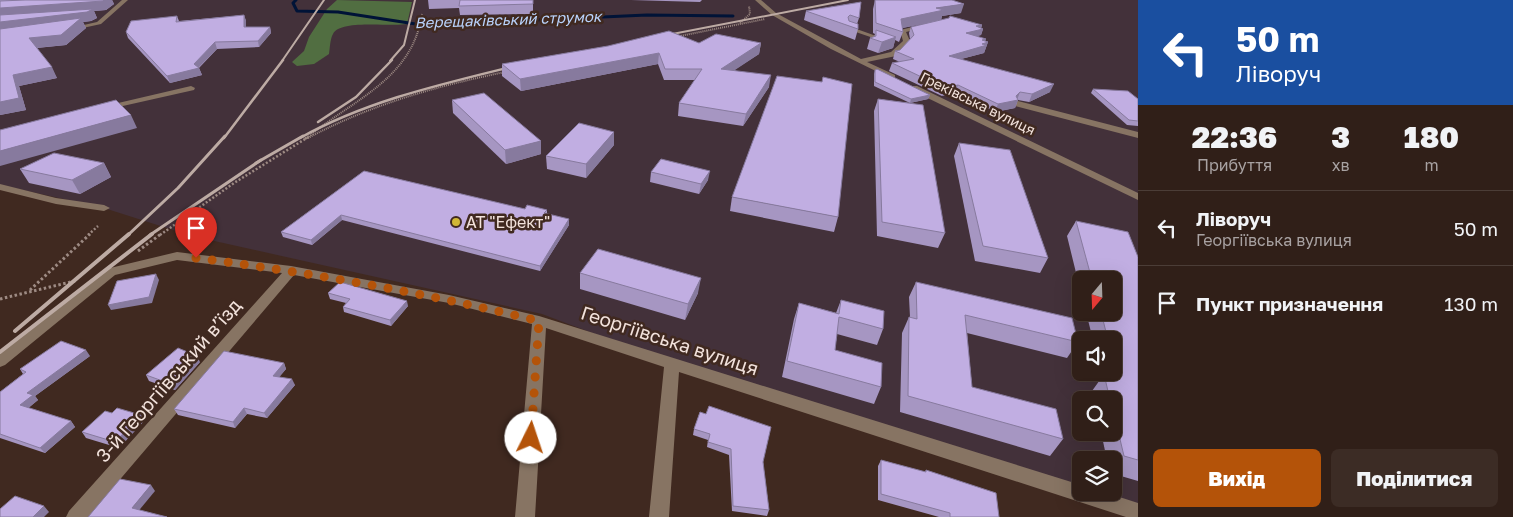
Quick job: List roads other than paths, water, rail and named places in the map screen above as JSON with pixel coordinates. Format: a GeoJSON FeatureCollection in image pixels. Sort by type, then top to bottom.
{"type":"FeatureCollection","features":[{"type":"Feature","properties":{"kind":"street"},"geometry":{"type":"LineString","coordinates":[[98,15],[125,0]]}},
{"type":"Feature","properties":{"kind":"street","name":"Греківська вулиця"},"geometry":{"type":"LineString","coordinates":[[758,0],[779,17],[861,62],[897,79]]}},
{"type":"Feature","properties":{"kind":"street"},"geometry":{"type":"LineString","coordinates":[[63,29],[99,22],[107,11]]}},
{"type":"Feature","properties":{"kind":"street"},"geometry":{"type":"LineString","coordinates":[[861,62],[893,54],[907,41],[902,32],[936,24]]}},
{"type":"Feature","properties":{"kind":"street"},"geometry":{"type":"LineString","coordinates":[[849,28],[902,47]]}},
{"type":"Feature","properties":{"kind":"street","name":"Греківська вулиця"},"geometry":{"type":"LineString","coordinates":[[906,83],[1138,197]]}},
{"type":"Feature","properties":{"kind":"street"},"geometry":{"type":"LineString","coordinates":[[95,110],[191,88]]}},
{"type":"Feature","properties":{"kind":"street"},"geometry":{"type":"LineString","coordinates":[[1018,104],[1138,135]]}},
{"type":"Feature","properties":{"kind":"street"},"geometry":{"type":"LineString","coordinates":[[0,186],[56,201],[104,208]]}},
{"type":"Feature","properties":{"kind":"street","name":"Георгіївська вулиця"},"geometry":{"type":"LineString","coordinates":[[0,361],[111,272],[177,256],[292,270],[449,299],[539,321],[1138,512]]}},
{"type":"Feature","properties":{"kind":"street","name":"3-й Георгіївський в’їзд"},"geometry":{"type":"LineString","coordinates":[[76,517],[292,270]]}},
{"type":"Feature","properties":{"kind":"street"},"geometry":{"type":"LineString","coordinates":[[525,517],[539,321]]}},
{"type":"Feature","properties":{"kind":"street"},"geometry":{"type":"LineString","coordinates":[[659,517],[672,363]]}},
{"type":"Feature","properties":{"kind":"waterway","name":"Верещаківський струмок"},"geometry":{"type":"LineString","coordinates":[[296,0],[293,3],[297,11],[338,12],[422,25],[647,15],[733,16]]}},
{"type":"Feature","properties":{"kind":"railway"},"geometry":{"type":"LineString","coordinates":[[282,61],[324,0]]}},
{"type":"Feature","properties":{"kind":"railway"},"geometry":{"type":"LineString","coordinates":[[390,61],[404,45],[415,0]]}},
{"type":"Feature","properties":{"kind":"railway"},"geometry":{"type":"LineString","coordinates":[[662,36],[848,0]]}},
{"type":"Feature","properties":{"kind":"railway"},"geometry":{"type":"LineString","coordinates":[[224,138],[283,60]]}},
{"type":"Feature","properties":{"kind":"railway"},"geometry":{"type":"LineString","coordinates":[[318,122],[356,97],[392,60]]}},
{"type":"Feature","properties":{"kind":"railway"},"geometry":{"type":"LineString","coordinates":[[300,138],[325,125],[378,104],[432,87],[515,66]]}},
{"type":"Feature","properties":{"kind":"railway"},"geometry":{"type":"LineString","coordinates":[[128,235],[178,188],[225,136]]}},
{"type":"Feature","properties":{"kind":"railway"},"geometry":{"type":"LineString","coordinates":[[260,161],[303,136]]}},
{"type":"Feature","properties":{"kind":"railway"},"geometry":{"type":"LineString","coordinates":[[150,235],[260,161]]}},
{"type":"Feature","properties":{"kind":"railway"},"geometry":{"type":"LineString","coordinates":[[256,163],[260,161]]}},
{"type":"Feature","properties":{"kind":"railway"},"geometry":{"type":"LineString","coordinates":[[15,331],[129,234]]}},
{"type":"Feature","properties":{"kind":"railway"},"geometry":{"type":"LineString","coordinates":[[0,352],[152,234]]}},
{"type":"Feature","properties":{"kind":"place","name":"АТ \"Ефект\""},"geometry":{"type":"Point","coordinates":[456,222]}}]}
